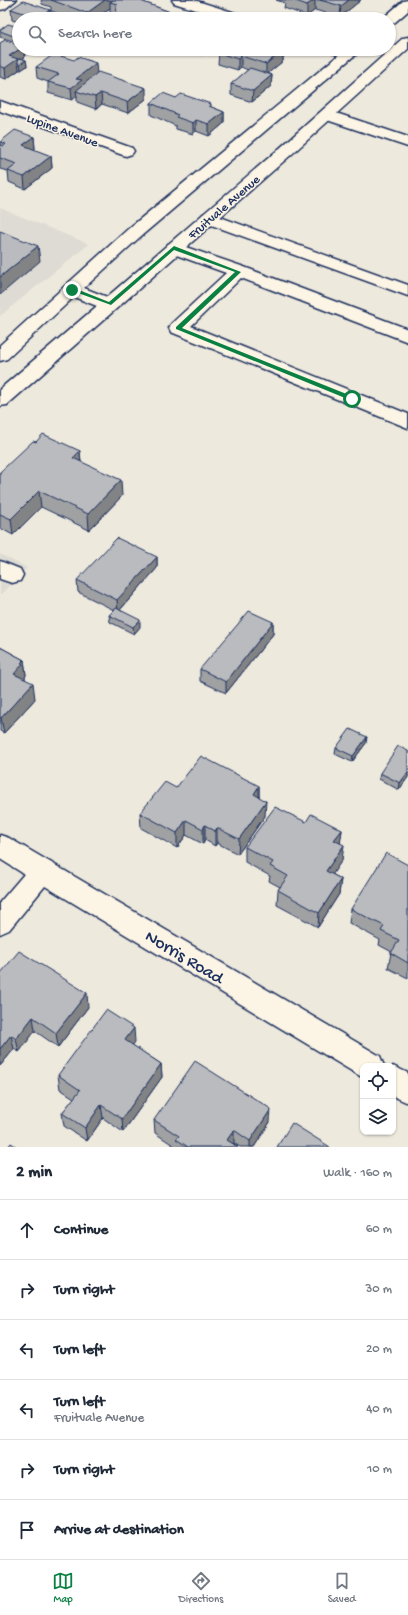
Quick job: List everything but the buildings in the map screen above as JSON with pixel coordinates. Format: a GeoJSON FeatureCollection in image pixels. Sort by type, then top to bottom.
{"type":"FeatureCollection","features":[{"type":"Feature","properties":{"kind":"main road"},"geometry":{"type":"LineString","coordinates":[[0,6],[9,0]]}},
{"type":"Feature","properties":{"kind":"main road"},"geometry":{"type":"LineString","coordinates":[[179,0],[218,12]]}},
{"type":"Feature","properties":{"kind":"main road"},"geometry":{"type":"LineString","coordinates":[[396,14],[408,4]]}},
{"type":"Feature","properties":{"kind":"main road","name":"Fruitvale Avenue"},"geometry":{"type":"LineString","coordinates":[[396,52],[408,41]]}},
{"type":"Feature","properties":{"kind":"main road"},"geometry":{"type":"LineString","coordinates":[[0,355],[134,233],[340,56]]}},
{"type":"Feature","properties":{"kind":"main road","name":"Fruitvale Avenue"},"geometry":{"type":"LineString","coordinates":[[0,400],[327,115],[392,56]]}},
{"type":"Feature","properties":{"kind":"main road","name":"Lupine Avenue"},"geometry":{"type":"LineString","coordinates":[[0,106],[126,151]]}},
{"type":"Feature","properties":{"kind":"main road"},"geometry":{"type":"LineString","coordinates":[[327,115],[408,142]]}},
{"type":"Feature","properties":{"kind":"main road"},"geometry":{"type":"LineString","coordinates":[[209,218],[408,291]]}},
{"type":"Feature","properties":{"kind":"main road"},"geometry":{"type":"LineString","coordinates":[[174,248],[408,336]]}},
{"type":"Feature","properties":{"kind":"main road"},"geometry":{"type":"LineString","coordinates":[[238,272],[178,328],[408,421]]}},
{"type":"Feature","properties":{"kind":"main road"},"geometry":{"type":"LineString","coordinates":[[72,290],[109,304]]}},
{"type":"Feature","properties":{"kind":"main road","name":"Norris Road"},"geometry":{"type":"LineString","coordinates":[[0,846],[365,1063]]}},
{"type":"Feature","properties":{"kind":"main road"},"geometry":{"type":"LineString","coordinates":[[0,922],[42,871]]}},
{"type":"Feature","properties":{"kind":"main road"},"geometry":{"type":"LineString","coordinates":[[396,1082],[408,1089]]}},
{"type":"Feature","properties":{"kind":"shaded area"},"geometry":{"type":"Polygon","coordinates":[[[0,208],[89,244],[0,316],[0,208]]]}},
{"type":"Feature","properties":{"kind":"shaded area"},"geometry":{"type":"Polygon","coordinates":[[[0,554],[27,568],[0,595],[0,554]]]}},
{"type":"Feature","properties":{"kind":"route"},"geometry":{"type":"LineString","coordinates":[[72,290],[109,304],[174,248],[238,272],[178,328],[352,399]]}}]}
